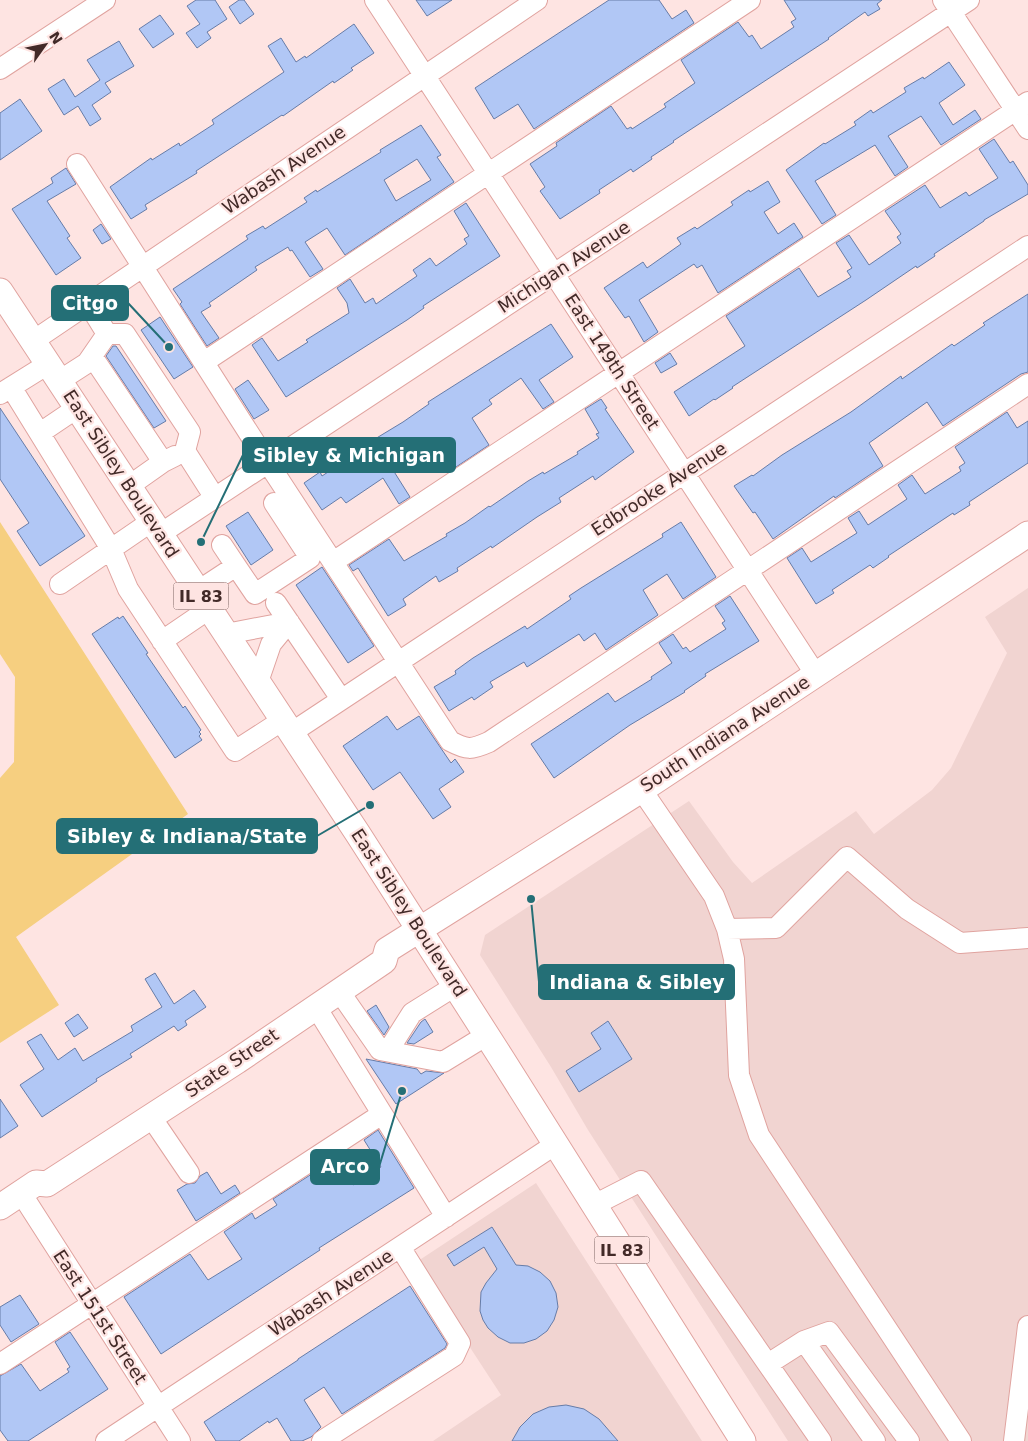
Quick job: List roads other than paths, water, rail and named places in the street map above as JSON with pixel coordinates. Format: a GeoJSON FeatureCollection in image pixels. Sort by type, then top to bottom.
{"type":"FeatureCollection","features":[{"type":"Feature","properties":{"kind":"main road","name":"East Sibley Boulevard"},"geometry":{"type":"LineString","coordinates":[[1,294],[287,726],[487,1035],[743,1441]]}},
{"type":"Feature","properties":{"kind":"main road","name":"South Indiana Avenue"},"geometry":{"type":"LineString","coordinates":[[419,930],[641,789],[1028,534]]}},
{"type":"Feature","properties":{"kind":"main road","name":"State Street"},"geometry":{"type":"LineString","coordinates":[[0,1207],[28,1188],[42,1169],[382,948],[419,930]]}},
{"type":"Feature","properties":{"kind":"main road","name":"State Street"},"geometry":{"type":"LineString","coordinates":[[28,1188],[47,1184],[151,1117],[384,961],[382,948]]}},
{"type":"Feature","properties":{"kind":"street"},"geometry":{"type":"LineString","coordinates":[[0,69],[105,0]]}},
{"type":"Feature","properties":{"kind":"street","name":"East 149th Street"},"geometry":{"type":"LineString","coordinates":[[375,0],[816,675]]}},
{"type":"Feature","properties":{"kind":"street","name":"Wabash Avenue"},"geometry":{"type":"LineString","coordinates":[[33,341],[537,0]]}},
{"type":"Feature","properties":{"kind":"street"},"geometry":{"type":"LineString","coordinates":[[204,362],[750,0]]}},
{"type":"Feature","properties":{"kind":"street","name":"Michigan Avenue"},"geometry":{"type":"LineString","coordinates":[[60,584],[111,549],[215,498],[554,274],[947,6],[969,0]]}},
{"type":"Feature","properties":{"kind":"street"},"geometry":{"type":"LineString","coordinates":[[947,6],[1022,106],[1028,129]]}},
{"type":"Feature","properties":{"kind":"street"},"geometry":{"type":"LineString","coordinates":[[333,562],[1022,106]]}},
{"type":"Feature","properties":{"kind":"street"},"geometry":{"type":"LineString","coordinates":[[77,164],[268,463],[450,741],[463,748],[474,749],[489,742],[1028,384]]}},
{"type":"Feature","properties":{"kind":"street","name":"Edbrooke Avenue"},"geometry":{"type":"LineString","coordinates":[[162,641],[235,751],[341,699],[1028,246]]}},
{"type":"Feature","properties":{"kind":"street"},"geometry":{"type":"LineString","coordinates":[[88,303],[107,334]]}},
{"type":"Feature","properties":{"kind":"street"},"geometry":{"type":"LineString","coordinates":[[107,334],[87,363],[5,390],[40,433],[111,549],[128,589],[162,641],[236,566]]}},
{"type":"Feature","properties":{"kind":"street"},"geometry":{"type":"LineString","coordinates":[[107,334],[124,334],[190,432],[185,451],[215,498]]}},
{"type":"Feature","properties":{"kind":"street"},"geometry":{"type":"LineString","coordinates":[[92,356],[163,462]]}},
{"type":"Feature","properties":{"kind":"street"},"geometry":{"type":"LineString","coordinates":[[40,433],[77,408]]}},
{"type":"Feature","properties":{"kind":"street"},"geometry":{"type":"LineString","coordinates":[[129,486],[163,462],[185,451]]}},
{"type":"Feature","properties":{"kind":"street"},"geometry":{"type":"LineString","coordinates":[[222,544],[255,594],[310,558],[274,503]]}},
{"type":"Feature","properties":{"kind":"street"},"geometry":{"type":"LineString","coordinates":[[276,603],[341,699]]}},
{"type":"Feature","properties":{"kind":"street"},"geometry":{"type":"LineString","coordinates":[[226,634],[289,622]]}},
{"type":"Feature","properties":{"kind":"street"},"geometry":{"type":"LineString","coordinates":[[258,682],[271,644],[289,622]]}},
{"type":"Feature","properties":{"kind":"street"},"geometry":{"type":"LineString","coordinates":[[641,789],[714,896],[728,929],[734,959],[739,1075],[759,1135],[961,1441]]}},
{"type":"Feature","properties":{"kind":"street"},"geometry":{"type":"LineString","coordinates":[[728,929],[776,928],[847,857],[907,909],[960,942],[1028,938]]}},
{"type":"Feature","properties":{"kind":"street"},"geometry":{"type":"LineString","coordinates":[[388,1051],[412,1013],[455,986]]}},
{"type":"Feature","properties":{"kind":"street"},"geometry":{"type":"LineString","coordinates":[[339,991],[380,1050],[443,1062],[487,1035]]}},
{"type":"Feature","properties":{"kind":"street"},"geometry":{"type":"LineString","coordinates":[[316,1007],[446,1217]]}},
{"type":"Feature","properties":{"kind":"street"},"geometry":{"type":"LineString","coordinates":[[0,1364],[382,1114]]}},
{"type":"Feature","properties":{"kind":"street"},"geometry":{"type":"LineString","coordinates":[[151,1117],[189,1173]]}},
{"type":"Feature","properties":{"kind":"street","name":"Wabash Avenue"},"geometry":{"type":"LineString","coordinates":[[106,1441],[556,1144]]}},
{"type":"Feature","properties":{"kind":"street"},"geometry":{"type":"LineString","coordinates":[[594,1205],[642,1181],[821,1441]]}},
{"type":"Feature","properties":{"kind":"street","name":"East 151st Street"},"geometry":{"type":"LineString","coordinates":[[28,1188],[91,1303],[180,1441]]}},
{"type":"Feature","properties":{"kind":"street"},"geometry":{"type":"LineString","coordinates":[[322,1441],[454,1356],[458,1350],[460,1343],[400,1247]]}},
{"type":"Feature","properties":{"kind":"street"},"geometry":{"type":"LineString","coordinates":[[1014,1441],[1028,1326]]}},
{"type":"Feature","properties":{"kind":"street"},"geometry":{"type":"LineString","coordinates":[[768,1364],[804,1341],[829,1332],[910,1441]]}},
{"type":"Feature","properties":{"kind":"street"},"geometry":{"type":"LineString","coordinates":[[804,1341],[875,1441]]}},
{"type":"Feature","properties":{"kind":"place","name":"Citgo"},"geometry":{"type":"Point","coordinates":[169,347]}},
{"type":"Feature","properties":{"kind":"place","name":"Sibley & Michigan"},"geometry":{"type":"Point","coordinates":[201,542]}},
{"type":"Feature","properties":{"kind":"place","name":"Sibley & Indiana/State"},"geometry":{"type":"Point","coordinates":[370,805]}},
{"type":"Feature","properties":{"kind":"place","name":"Indiana & Sibley"},"geometry":{"type":"Point","coordinates":[531,899]}},
{"type":"Feature","properties":{"kind":"place","name":"Arco"},"geometry":{"type":"Point","coordinates":[402,1091]}}]}
